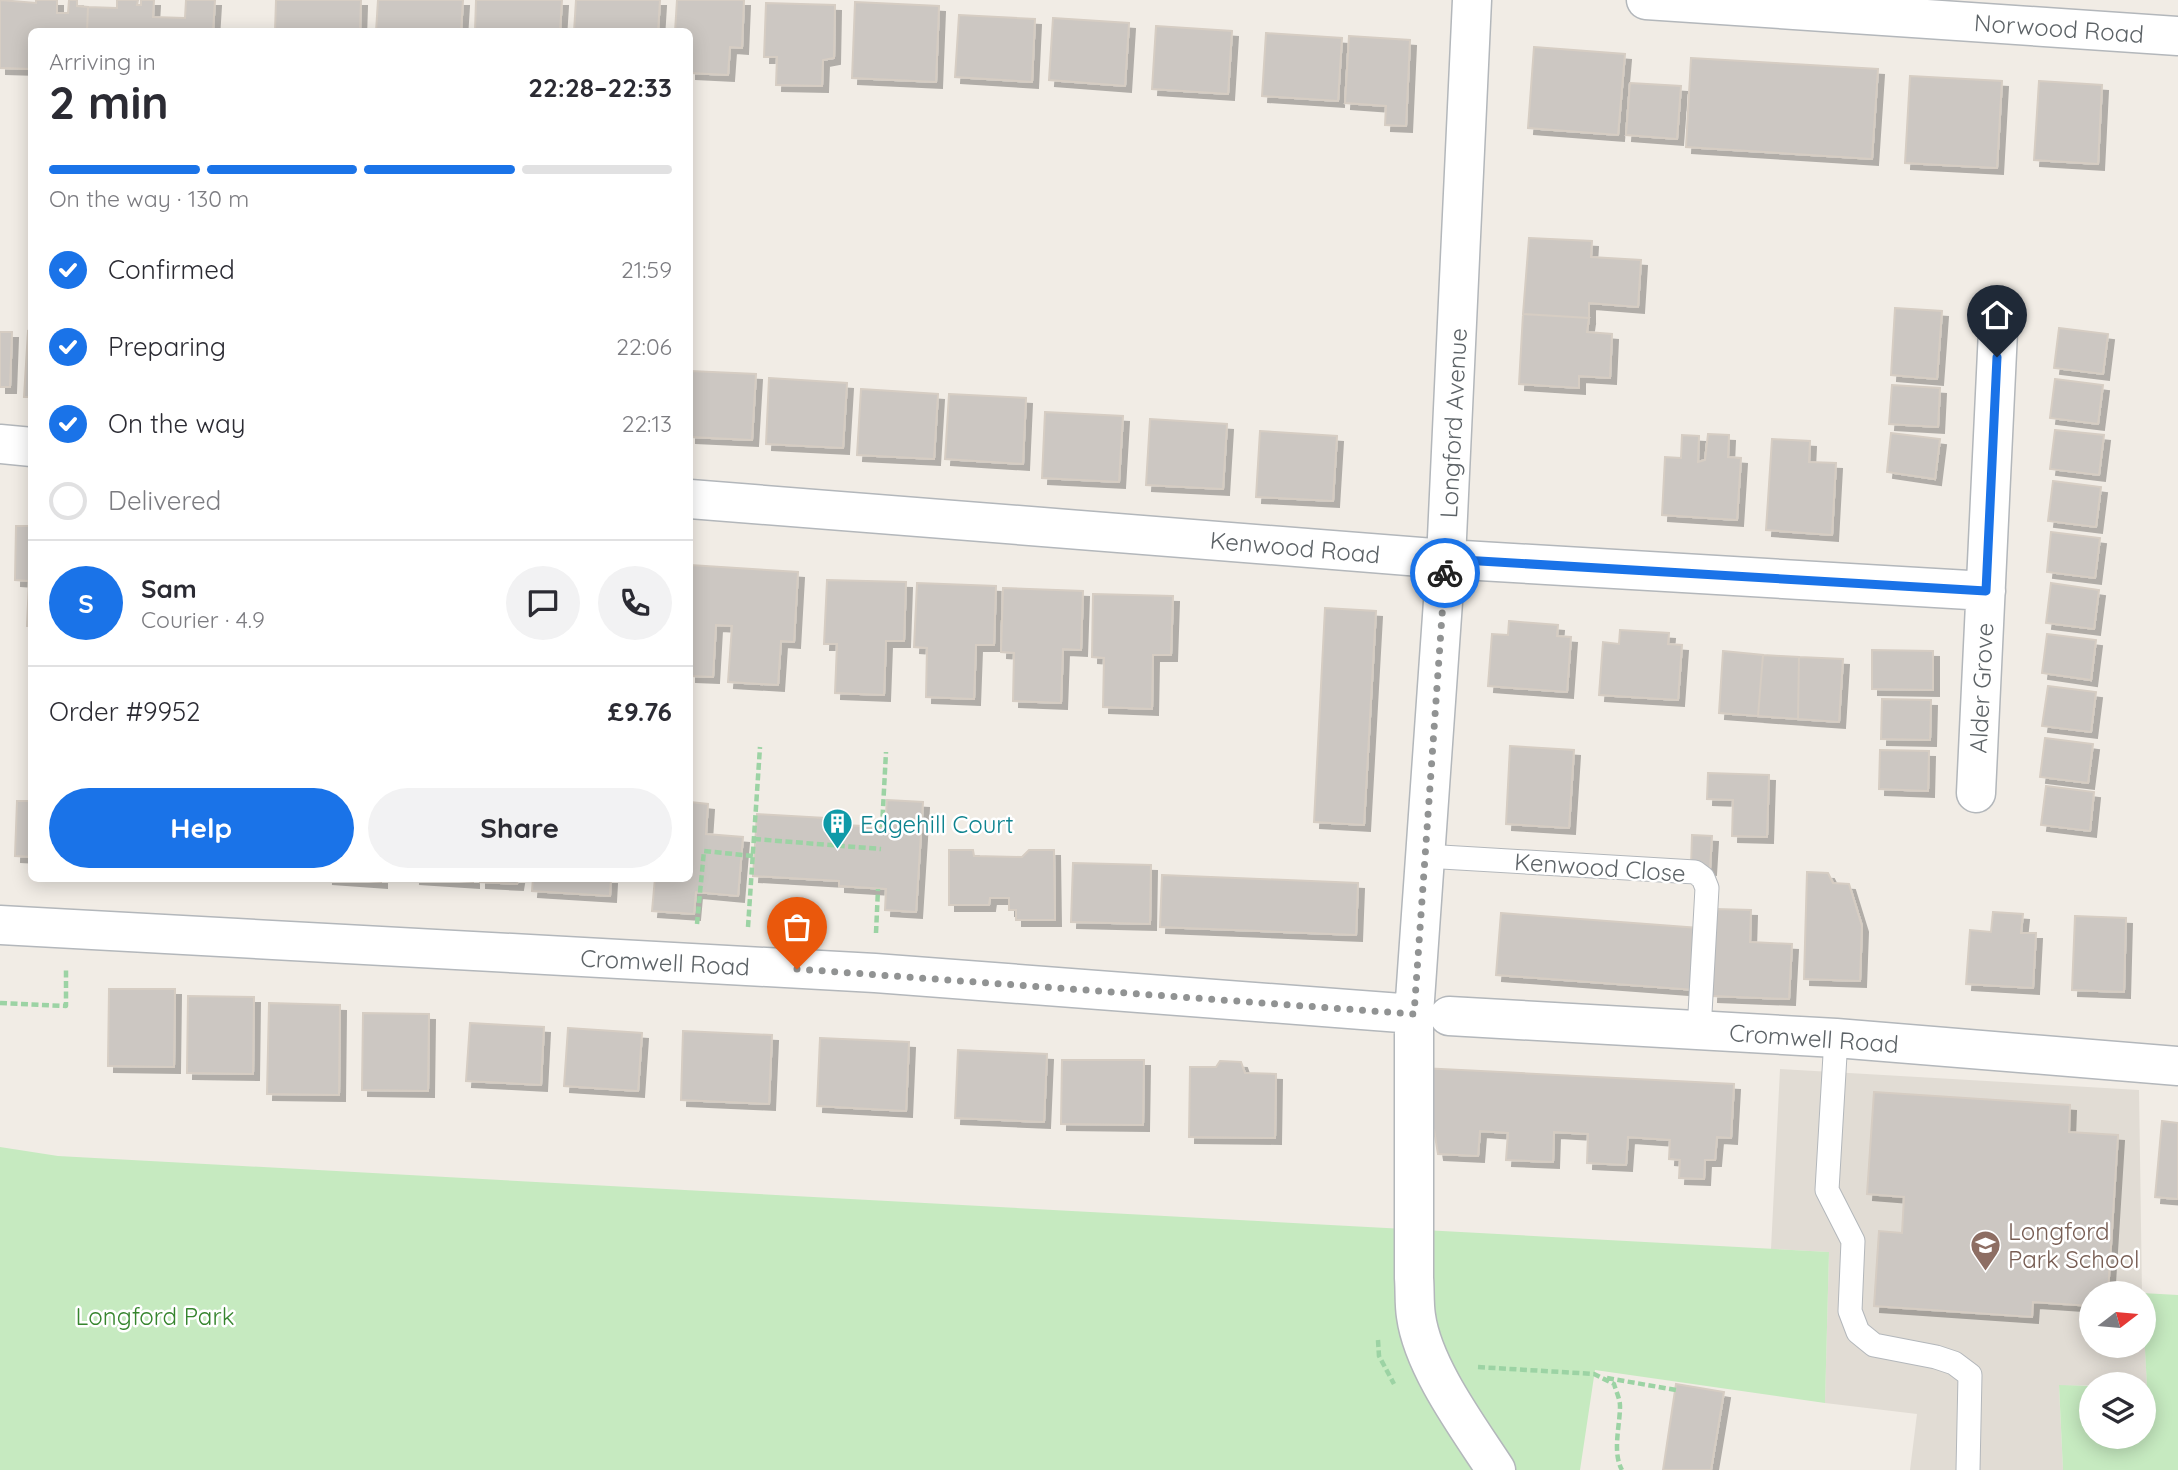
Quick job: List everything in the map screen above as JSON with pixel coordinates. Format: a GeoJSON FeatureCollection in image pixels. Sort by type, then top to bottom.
{"type":"FeatureCollection","features":[{"type":"Feature","properties":{"kind":"street","name":"Longford Avenue"},"geometry":{"type":"LineString","coordinates":[[1472,0],[1446,559],[1425,856],[1432,1015],[1415,1305],[1416,1318],[1432,1364],[1456,1410],[1496,1470]]}},
{"type":"Feature","properties":{"kind":"street","name":"Norwood Road"},"geometry":{"type":"LineString","coordinates":[[1646,0],[2178,36]]}},
{"type":"Feature","properties":{"kind":"street","name":"Alder Grove"},"geometry":{"type":"LineString","coordinates":[[1976,793],[1998,331]]}},
{"type":"Feature","properties":{"kind":"street"},"geometry":{"type":"LineString","coordinates":[[0,444],[28,447]]}},
{"type":"Feature","properties":{"kind":"street","name":"Kenwood Road"},"geometry":{"type":"LineString","coordinates":[[693,499],[1446,559],[1986,591]]}},
{"type":"Feature","properties":{"kind":"street","name":"Cromwell Road"},"geometry":{"type":"LineString","coordinates":[[0,925],[875,973],[1432,1015],[1836,1038],[2178,1066]]}},
{"type":"Feature","properties":{"kind":"lane","name":"Kenwood Close"},"geometry":{"type":"LineString","coordinates":[[1425,856],[1695,872],[1703,877],[1707,888],[1699,1031]]}},
{"type":"Feature","properties":{"kind":"lane"},"geometry":{"type":"LineString","coordinates":[[1836,1038],[1827,1190],[1853,1241],[1850,1311],[1858,1332],[1874,1345],[1936,1357],[1954,1363],[1970,1376],[1968,1470]]}},
{"type":"Feature","properties":{"kind":"path"},"geometry":{"type":"LineString","coordinates":[[745,966],[760,747]]}},
{"type":"Feature","properties":{"kind":"path"},"geometry":{"type":"LineString","coordinates":[[882,827],[886,752]]}},
{"type":"Feature","properties":{"kind":"path"},"geometry":{"type":"LineString","coordinates":[[754,839],[881,849]]}},
{"type":"Feature","properties":{"kind":"path"},"geometry":{"type":"LineString","coordinates":[[694,963],[704,851],[753,856]]}},
{"type":"Feature","properties":{"kind":"path"},"geometry":{"type":"LineString","coordinates":[[0,1003],[65,1006]]}},
{"type":"Feature","properties":{"kind":"path"},"geometry":{"type":"LineString","coordinates":[[1432,1364],[1594,1374],[1675,1390]]}},
{"type":"Feature","properties":{"kind":"path"},"geometry":{"type":"LineString","coordinates":[[1603,1377],[1614,1384],[1620,1404],[1618,1432],[1619,1465],[1622,1470]]}},
{"type":"Feature","properties":{"kind":"shaded area","name":"Longford Park School"},"geometry":{"type":"Polygon","coordinates":[[[1780,1069],[2139,1090],[2142,1281],[2079,1281],[2079,1358],[2146,1358],[2146,1372],[2079,1372],[2079,1386],[2059,1386],[2063,1470],[1910,1470],[1917,1414],[1825,1403],[1829,1252],[1771,1249],[1780,1069]]]}},
{"type":"Feature","properties":{"kind":"green space","name":"Longford Park"},"geometry":{"type":"Polygon","coordinates":[[[0,1147],[58,1156],[1829,1252],[1825,1403],[1595,1370],[1580,1470],[0,1470],[0,1147]]]}},
{"type":"Feature","properties":{"kind":"green space"},"geometry":{"type":"Polygon","coordinates":[[[2156,1294],[2178,1295],[2178,1470],[2063,1470],[2059,1385],[2079,1386],[2079,1449],[2156,1449],[2156,1372],[2146,1372],[2145,1358],[2156,1358],[2156,1294]]]}},
{"type":"Feature","properties":{"kind":"building"},"geometry":{"type":"Polygon","coordinates":[[[0,0],[36,3],[36,0],[57,0],[57,13],[68,13],[69,0],[77,0],[77,6],[88,7],[87,28],[28,28],[28,69],[0,68],[0,0]]]}},
{"type":"Feature","properties":{"kind":"building"},"geometry":{"type":"Polygon","coordinates":[[[117,0],[138,0],[137,5],[141,5],[141,0],[154,0],[153,17],[185,18],[186,0],[215,0],[213,28],[87,28],[88,7],[117,8],[117,0]]]}},
{"type":"Feature","properties":{"kind":"building"},"geometry":{"type":"Polygon","coordinates":[[[276,0],[361,0],[360,28],[275,28],[276,0]]]}},
{"type":"Feature","properties":{"kind":"building"},"geometry":{"type":"Polygon","coordinates":[[[378,0],[463,0],[461,28],[376,28],[378,0]]]}},
{"type":"Feature","properties":{"kind":"building"},"geometry":{"type":"Polygon","coordinates":[[[476,0],[562,0],[560,28],[475,28],[476,0]]]}},
{"type":"Feature","properties":{"kind":"building"},"geometry":{"type":"Polygon","coordinates":[[[576,0],[660,0],[658,28],[574,28],[576,0]]]}},
{"type":"Feature","properties":{"kind":"building"},"geometry":{"type":"Polygon","coordinates":[[[677,0],[744,0],[742,48],[730,47],[728,75],[693,73],[693,28],[675,28],[677,0]]]}},
{"type":"Feature","properties":{"kind":"building"},"geometry":{"type":"Polygon","coordinates":[[[855,2],[939,6],[936,82],[852,78],[855,2]]]}},
{"type":"Feature","properties":{"kind":"building"},"geometry":{"type":"Polygon","coordinates":[[[766,3],[835,5],[834,58],[823,60],[822,86],[776,85],[777,57],[764,57],[766,3]]]}},
{"type":"Feature","properties":{"kind":"building"},"geometry":{"type":"Polygon","coordinates":[[[959,15],[1035,19],[1032,82],[955,77],[959,15]]]}},
{"type":"Feature","properties":{"kind":"building"},"geometry":{"type":"Polygon","coordinates":[[[1053,18],[1129,23],[1125,86],[1049,80],[1053,18]]]}},
{"type":"Feature","properties":{"kind":"building"},"geometry":{"type":"Polygon","coordinates":[[[1156,26],[1232,31],[1228,94],[1152,89],[1156,26]]]}},
{"type":"Feature","properties":{"kind":"building"},"geometry":{"type":"Polygon","coordinates":[[[1266,33],[1342,38],[1338,101],[1262,96],[1266,33]]]}},
{"type":"Feature","properties":{"kind":"building"},"geometry":{"type":"Polygon","coordinates":[[[1349,36],[1410,40],[1406,126],[1385,125],[1386,106],[1345,103],[1349,36]]]}},
{"type":"Feature","properties":{"kind":"building"},"geometry":{"type":"Polygon","coordinates":[[[1534,47],[1625,54],[1618,135],[1528,128],[1534,47]]]}},
{"type":"Feature","properties":{"kind":"building"},"geometry":{"type":"Polygon","coordinates":[[[1691,58],[1878,69],[1872,159],[1686,147],[1691,58]]]}},
{"type":"Feature","properties":{"kind":"building"},"geometry":{"type":"Polygon","coordinates":[[[1910,76],[2002,81],[1997,168],[1905,163],[1910,76]]]}},
{"type":"Feature","properties":{"kind":"building"},"geometry":{"type":"Polygon","coordinates":[[[2039,81],[2102,85],[2098,164],[2034,160],[2039,81]]]}},
{"type":"Feature","properties":{"kind":"building"},"geometry":{"type":"Polygon","coordinates":[[[1630,83],[1681,86],[1677,139],[1626,135],[1630,83]]]}},
{"type":"Feature","properties":{"kind":"building"},"geometry":{"type":"Polygon","coordinates":[[[1529,238],[1592,241],[1591,257],[1641,260],[1638,307],[1589,303],[1589,318],[1523,314],[1529,238]]]}},
{"type":"Feature","properties":{"kind":"building"},"geometry":{"type":"Polygon","coordinates":[[[1895,308],[1942,311],[1937,379],[1891,375],[1895,308]]]}},
{"type":"Feature","properties":{"kind":"building"},"geometry":{"type":"Polygon","coordinates":[[[1523,314],[1589,318],[1587,332],[1612,334],[1610,378],[1579,376],[1579,388],[1519,384],[1523,314]]]}},
{"type":"Feature","properties":{"kind":"building"},"geometry":{"type":"Polygon","coordinates":[[[2059,328],[2108,334],[2103,374],[2054,368],[2059,328]]]}},
{"type":"Feature","properties":{"kind":"building"},"geometry":{"type":"Polygon","coordinates":[[[28,331],[28,397],[24,397],[28,331]]]}},
{"type":"Feature","properties":{"kind":"building"},"geometry":{"type":"Polygon","coordinates":[[[0,332],[12,332],[10,387],[0,387],[0,332]]]}},
{"type":"Feature","properties":{"kind":"building"},"geometry":{"type":"Polygon","coordinates":[[[693,371],[756,374],[752,440],[693,437],[693,371]]]}},
{"type":"Feature","properties":{"kind":"building"},"geometry":{"type":"Polygon","coordinates":[[[769,378],[847,383],[843,448],[766,444],[769,378]]]}},
{"type":"Feature","properties":{"kind":"building"},"geometry":{"type":"Polygon","coordinates":[[[2055,379],[2103,385],[2098,424],[2050,418],[2055,379]]]}},
{"type":"Feature","properties":{"kind":"building"},"geometry":{"type":"Polygon","coordinates":[[[1892,385],[1940,388],[1938,427],[1889,424],[1892,385]]]}},
{"type":"Feature","properties":{"kind":"building"},"geometry":{"type":"Polygon","coordinates":[[[861,389],[938,394],[934,459],[857,455],[861,389]]]}},
{"type":"Feature","properties":{"kind":"building"},"geometry":{"type":"Polygon","coordinates":[[[949,394],[1026,398],[1023,464],[945,459],[949,394]]]}},
{"type":"Feature","properties":{"kind":"building"},"geometry":{"type":"Polygon","coordinates":[[[1045,412],[1123,416],[1119,482],[1042,478],[1045,412]]]}},
{"type":"Feature","properties":{"kind":"building"},"geometry":{"type":"Polygon","coordinates":[[[1150,419],[1227,424],[1223,489],[1146,485],[1150,419]]]}},
{"type":"Feature","properties":{"kind":"building"},"geometry":{"type":"Polygon","coordinates":[[[2055,430],[2104,435],[2099,475],[2050,469],[2055,430]]]}},
{"type":"Feature","properties":{"kind":"building"},"geometry":{"type":"Polygon","coordinates":[[[1260,431],[1337,436],[1333,501],[1256,497],[1260,431]]]}},
{"type":"Feature","properties":{"kind":"building"},"geometry":{"type":"Polygon","coordinates":[[[1891,433],[1940,439],[1935,479],[1887,472],[1891,433]]]}},
{"type":"Feature","properties":{"kind":"building"},"geometry":{"type":"Polygon","coordinates":[[[1708,434],[1729,435],[1728,457],[1741,458],[1737,520],[1662,515],[1665,457],[1681,458],[1682,435],[1699,436],[1698,462],[1705,460],[1708,434]]]}},
{"type":"Feature","properties":{"kind":"building"},"geometry":{"type":"Polygon","coordinates":[[[1772,439],[1810,441],[1809,462],[1836,463],[1832,535],[1766,530],[1772,439]]]}},
{"type":"Feature","properties":{"kind":"building"},"geometry":{"type":"Polygon","coordinates":[[[2053,481],[2101,487],[2096,527],[2048,521],[2053,481]]]}},
{"type":"Feature","properties":{"kind":"building"},"geometry":{"type":"Polygon","coordinates":[[[16,526],[28,526],[28,581],[15,580],[16,526]]]}},
{"type":"Feature","properties":{"kind":"building"},"geometry":{"type":"Polygon","coordinates":[[[2051,532],[2100,538],[2095,578],[2047,572],[2051,532]]]}},
{"type":"Feature","properties":{"kind":"building"},"geometry":{"type":"Polygon","coordinates":[[[693,565],[798,572],[794,642],[781,641],[778,685],[728,682],[732,626],[716,625],[713,677],[693,676],[693,565]]]}},
{"type":"Feature","properties":{"kind":"building"},"geometry":{"type":"Polygon","coordinates":[[[827,580],[906,582],[904,641],[886,641],[884,695],[835,693],[837,644],[824,644],[827,580]]]}},
{"type":"Feature","properties":{"kind":"building"},"geometry":{"type":"Polygon","coordinates":[[[917,583],[996,586],[994,645],[976,645],[974,699],[926,697],[927,648],[914,647],[917,583]]]}},
{"type":"Feature","properties":{"kind":"building"},"geometry":{"type":"Polygon","coordinates":[[[2051,583],[2099,590],[2094,629],[2046,623],[2051,583]]]}},
{"type":"Feature","properties":{"kind":"building"},"geometry":{"type":"Polygon","coordinates":[[[1003,588],[1083,591],[1081,650],[1063,649],[1061,703],[1013,701],[1014,653],[1001,652],[1003,588]]]}},
{"type":"Feature","properties":{"kind":"building"},"geometry":{"type":"Polygon","coordinates":[[[1093,594],[1173,596],[1171,655],[1153,655],[1152,709],[1103,707],[1104,658],[1092,657],[1093,594]]]}},
{"type":"Feature","properties":{"kind":"building"},"geometry":{"type":"Polygon","coordinates":[[[1325,608],[1376,611],[1364,825],[1314,822],[1325,608]]]}},
{"type":"Feature","properties":{"kind":"building"},"geometry":{"type":"Polygon","coordinates":[[[1509,621],[1558,625],[1557,636],[1571,637],[1567,692],[1488,686],[1492,634],[1508,635],[1509,621]]]}},
{"type":"Feature","properties":{"kind":"building"},"geometry":{"type":"Polygon","coordinates":[[[1620,630],[1669,633],[1668,644],[1682,645],[1678,700],[1599,695],[1603,642],[1619,644],[1620,630]]]}},
{"type":"Feature","properties":{"kind":"building"},"geometry":{"type":"Polygon","coordinates":[[[2047,634],[2096,640],[2091,680],[2042,673],[2047,634]]]}},
{"type":"Feature","properties":{"kind":"building"},"geometry":{"type":"Polygon","coordinates":[[[1872,650],[1933,651],[1933,690],[1872,689],[1872,650]]]}},
{"type":"Feature","properties":{"kind":"building"},"geometry":{"type":"Polygon","coordinates":[[[1723,651],[1763,655],[1758,716],[1719,713],[1723,651]]]}},
{"type":"Feature","properties":{"kind":"building"},"geometry":{"type":"Polygon","coordinates":[[[1763,655],[1799,657],[1798,719],[1758,716],[1763,655]]]}},
{"type":"Feature","properties":{"kind":"building"},"geometry":{"type":"Polygon","coordinates":[[[1799,657],[1843,659],[1839,722],[1798,719],[1799,657]]]}},
{"type":"Feature","properties":{"kind":"building"},"geometry":{"type":"Polygon","coordinates":[[[2048,686],[2096,692],[2091,732],[2042,726],[2048,686]]]}},
{"type":"Feature","properties":{"kind":"building"},"geometry":{"type":"Polygon","coordinates":[[[1882,699],[1931,700],[1930,740],[1881,739],[1882,699]]]}},
{"type":"Feature","properties":{"kind":"building"},"geometry":{"type":"Polygon","coordinates":[[[2045,738],[2093,744],[2088,783],[2040,777],[2045,738]]]}},
{"type":"Feature","properties":{"kind":"building"},"geometry":{"type":"Polygon","coordinates":[[[1510,746],[1574,750],[1569,828],[1506,824],[1510,746]]]}},
{"type":"Feature","properties":{"kind":"building"},"geometry":{"type":"Polygon","coordinates":[[[1880,750],[1929,751],[1928,791],[1879,789],[1880,750]]]}},
{"type":"Feature","properties":{"kind":"building"},"geometry":{"type":"Polygon","coordinates":[[[1708,773],[1769,775],[1767,837],[1732,836],[1733,800],[1707,799],[1708,773]]]}},
{"type":"Feature","properties":{"kind":"building"},"geometry":{"type":"Polygon","coordinates":[[[2046,786],[2094,792],[2090,831],[2041,825],[2046,786]]]}},
{"type":"Feature","properties":{"kind":"building","name":"Edgehill Court"},"geometry":{"type":"Polygon","coordinates":[[[887,800],[923,802],[916,912],[885,910],[886,889],[839,886],[839,881],[753,876],[757,814],[843,819],[843,825],[885,827],[887,800]]]}},
{"type":"Feature","properties":{"kind":"building"},"geometry":{"type":"Polygon","coordinates":[[[17,801],[28,801],[28,857],[15,856],[17,801]]]}},
{"type":"Feature","properties":{"kind":"building"},"geometry":{"type":"Polygon","coordinates":[[[693,802],[708,804],[706,834],[743,837],[738,896],[696,892],[694,914],[652,911],[655,882],[693,882],[693,802]]]}},
{"type":"Feature","properties":{"kind":"building"},"geometry":{"type":"Polygon","coordinates":[[[1692,835],[1712,836],[1710,869],[1691,867],[1692,835]]]}},
{"type":"Feature","properties":{"kind":"building"},"geometry":{"type":"Polygon","coordinates":[[[949,850],[973,850],[974,856],[1022,857],[1029,850],[1054,850],[1055,920],[1016,920],[1016,910],[1009,910],[1009,898],[990,898],[989,905],[949,905],[949,850]]]}},
{"type":"Feature","properties":{"kind":"building"},"geometry":{"type":"Polygon","coordinates":[[[1073,863],[1151,865],[1150,924],[1071,922],[1073,863]]]}},
{"type":"Feature","properties":{"kind":"building"},"geometry":{"type":"Polygon","coordinates":[[[1807,872],[1828,873],[1833,883],[1849,884],[1862,926],[1860,981],[1804,979],[1807,872]]]}},
{"type":"Feature","properties":{"kind":"building"},"geometry":{"type":"Polygon","coordinates":[[[1162,875],[1358,883],[1356,935],[1160,927],[1162,875]]]}},
{"type":"Feature","properties":{"kind":"building"},"geometry":{"type":"Polygon","coordinates":[[[480,882],[517,882],[517,884],[480,882]]]}},
{"type":"Feature","properties":{"kind":"building"},"geometry":{"type":"Polygon","coordinates":[[[533,882],[611,882],[610,896],[532,891],[533,882]]]}},
{"type":"Feature","properties":{"kind":"building"},"geometry":{"type":"Polygon","coordinates":[[[1715,909],[1751,910],[1750,942],[1792,944],[1789,999],[1712,996],[1715,909]]]}},
{"type":"Feature","properties":{"kind":"building"},"geometry":{"type":"Polygon","coordinates":[[[1993,912],[2023,914],[2021,933],[2036,933],[2033,988],[1966,984],[1970,930],[1991,932],[1993,912]]]}},
{"type":"Feature","properties":{"kind":"building"},"geometry":{"type":"Polygon","coordinates":[[[1501,913],[1699,928],[1695,990],[1496,975],[1501,913]]]}},
{"type":"Feature","properties":{"kind":"building"},"geometry":{"type":"Polygon","coordinates":[[[2075,916],[2126,918],[2124,992],[2072,990],[2075,916]]]}},
{"type":"Feature","properties":{"kind":"building"},"geometry":{"type":"Polygon","coordinates":[[[109,989],[175,989],[174,1067],[108,1066],[109,989]]]}},
{"type":"Feature","properties":{"kind":"building"},"geometry":{"type":"Polygon","coordinates":[[[188,996],[254,997],[253,1074],[187,1073],[188,996]]]}},
{"type":"Feature","properties":{"kind":"building"},"geometry":{"type":"Polygon","coordinates":[[[269,1003],[340,1005],[339,1095],[267,1094],[269,1003]]]}},
{"type":"Feature","properties":{"kind":"building"},"geometry":{"type":"Polygon","coordinates":[[[363,1013],[429,1014],[428,1091],[362,1090],[363,1013]]]}},
{"type":"Feature","properties":{"kind":"building"},"geometry":{"type":"Polygon","coordinates":[[[470,1023],[544,1027],[541,1085],[466,1081],[470,1023]]]}},
{"type":"Feature","properties":{"kind":"building"},"geometry":{"type":"Polygon","coordinates":[[[568,1028],[642,1033],[638,1091],[564,1086],[568,1028]]]}},
{"type":"Feature","properties":{"kind":"building"},"geometry":{"type":"Polygon","coordinates":[[[683,1031],[772,1035],[769,1104],[681,1100],[683,1031]]]}},
{"type":"Feature","properties":{"kind":"building"},"geometry":{"type":"Polygon","coordinates":[[[820,1038],[909,1042],[906,1111],[817,1106],[820,1038]]]}},
{"type":"Feature","properties":{"kind":"building"},"geometry":{"type":"Polygon","coordinates":[[[958,1050],[1047,1054],[1044,1122],[955,1118],[958,1050]]]}},
{"type":"Feature","properties":{"kind":"building"},"geometry":{"type":"Polygon","coordinates":[[[1062,1060],[1144,1060],[1143,1125],[1061,1124],[1062,1060]]]}},
{"type":"Feature","properties":{"kind":"building"},"geometry":{"type":"Polygon","coordinates":[[[1220,1061],[1241,1062],[1245,1073],[1276,1074],[1275,1138],[1189,1137],[1190,1067],[1216,1067],[1220,1061]]]}},
{"type":"Feature","properties":{"kind":"building"},"geometry":{"type":"Polygon","coordinates":[[[1421,1068],[1734,1084],[1731,1138],[1717,1137],[1715,1160],[1705,1160],[1704,1179],[1679,1178],[1680,1160],[1669,1159],[1670,1140],[1628,1137],[1626,1165],[1587,1163],[1588,1134],[1554,1132],[1553,1162],[1506,1160],[1508,1133],[1480,1131],[1478,1156],[1438,1154],[1434,1130],[1418,1129],[1421,1068]]]}},
{"type":"Feature","properties":{"kind":"building"},"geometry":{"type":"Polygon","coordinates":[[[1874,1092],[2070,1105],[2069,1132],[2118,1135],[2109,1281],[2079,1281],[2079,1305],[2033,1302],[2032,1317],[1874,1306],[1879,1231],[1902,1233],[1904,1197],[1867,1194],[1874,1092]]]}},
{"type":"Feature","properties":{"kind":"building"},"geometry":{"type":"Polygon","coordinates":[[[2162,1121],[2178,1123],[2178,1199],[2155,1197],[2162,1121]]]}},
{"type":"Feature","properties":{"kind":"building"},"geometry":{"type":"Polygon","coordinates":[[[1676,1384],[1724,1392],[1711,1470],[1663,1470],[1676,1384]]]}},
{"type":"Feature","properties":{"kind":"way so far"},"geometry":{"type":"LineString","coordinates":[[797,969],[1414,1014],[1445,573]]}},
{"type":"Feature","properties":{"kind":"place","name":"Edgehill Court"},"geometry":{"type":"Point","coordinates":[837,851]}},
{"type":"Feature","properties":{"kind":"place","name":"Longford Park School"},"geometry":{"type":"Point","coordinates":[1985,1272]}},
{"type":"Feature","properties":{"kind":"route"},"geometry":{"type":"LineString","coordinates":[[1445,573],[1446,559],[1986,591],[1997,357]]}}]}
